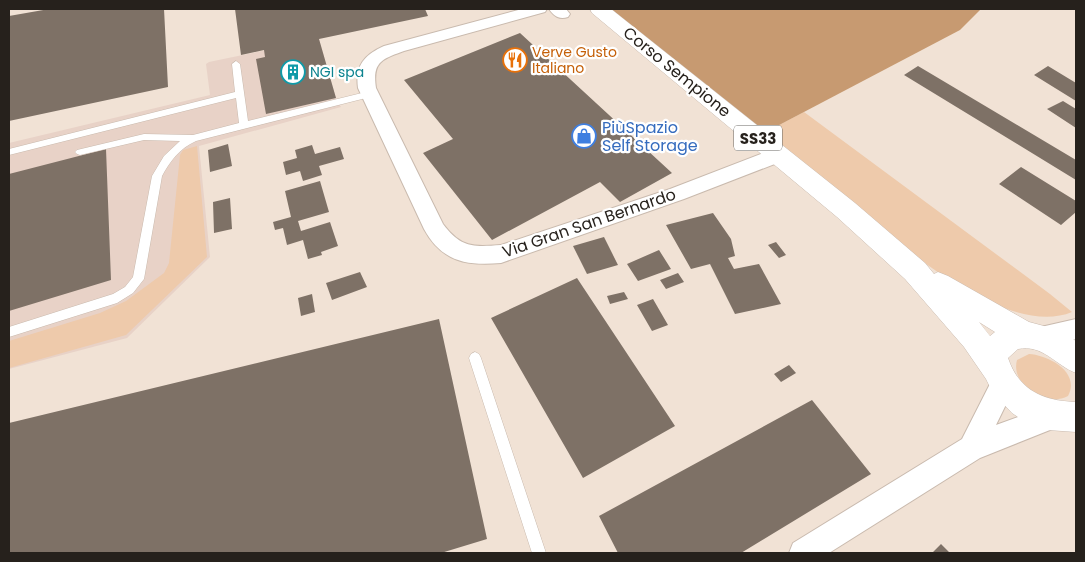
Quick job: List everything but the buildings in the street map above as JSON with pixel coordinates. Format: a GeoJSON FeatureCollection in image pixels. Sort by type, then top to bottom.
{"type":"FeatureCollection","features":[{"type":"Feature","properties":{"kind":"main road","name":"Corso Sempione"},"geometry":{"type":"LineString","coordinates":[[598,9],[846,210],[915,271],[974,338],[1000,377]]}},
{"type":"Feature","properties":{"kind":"main road","name":"Corso Sempione"},"geometry":{"type":"LineString","coordinates":[[915,271],[1032,336]]}},
{"type":"Feature","properties":{"kind":"main road"},"geometry":{"type":"LineString","coordinates":[[1000,377],[993,356],[997,347],[1004,340],[1013,336],[1032,336]]}},
{"type":"Feature","properties":{"kind":"main road","name":"SS33"},"geometry":{"type":"LineString","coordinates":[[1032,336],[1056,344],[1076,359]]}},
{"type":"Feature","properties":{"kind":"main road","name":"SS33"},"geometry":{"type":"LineString","coordinates":[[1000,377],[1024,404],[1036,412],[1067,419]]}},
{"type":"Feature","properties":{"kind":"street","name":"Via Gran San Bernardo"},"geometry":{"type":"LineString","coordinates":[[539,9],[385,52],[368,63],[365,79],[370,94],[444,243],[462,253],[471,255],[501,254],[676,194],[778,155]]}},
{"type":"Feature","properties":{"kind":"street"},"geometry":{"type":"LineString","coordinates":[[1032,336],[1076,329]]}},
{"type":"Feature","properties":{"kind":"street"},"geometry":{"type":"LineString","coordinates":[[971,448],[1000,377]]}},
{"type":"Feature","properties":{"kind":"street"},"geometry":{"type":"LineString","coordinates":[[802,553],[971,448],[1067,419]]}},
{"type":"Feature","properties":{"kind":"lane"},"geometry":{"type":"LineString","coordinates":[[236,64],[244,126]]}},
{"type":"Feature","properties":{"kind":"lane"},"geometry":{"type":"LineString","coordinates":[[9,152],[240,94]]}},
{"type":"Feature","properties":{"kind":"lane"},"geometry":{"type":"LineString","coordinates":[[9,332],[117,298],[129,290],[138,279],[157,176],[164,163],[184,142],[193,138],[370,94]]}},
{"type":"Feature","properties":{"kind":"lane"},"geometry":{"type":"LineString","coordinates":[[80,152],[144,137],[193,138]]}},
{"type":"Feature","properties":{"kind":"lane"},"geometry":{"type":"LineString","coordinates":[[475,358],[539,553]]}},
{"type":"Feature","properties":{"kind":"shaded area"},"geometry":{"type":"Polygon","coordinates":[[[611,9],[981,9],[960,30],[764,133],[611,9]]]}},
{"type":"Feature","properties":{"kind":"shaded area"},"geometry":{"type":"Polygon","coordinates":[[[319,39],[336,98],[341,107],[199,146],[210,257],[127,338],[9,369],[9,143],[210,95],[206,64],[209,62],[319,39]]]}},
{"type":"Feature","properties":{"kind":"shaded area"},"geometry":{"type":"Polygon","coordinates":[[[804,112],[1072,312],[1046,317],[1017,312],[986,300],[955,283],[925,263],[764,133],[804,112]]]}},
{"type":"Feature","properties":{"kind":"shaded area"},"geometry":{"type":"Polygon","coordinates":[[[197,146],[207,257],[126,335],[9,368],[9,341],[100,313],[126,301],[164,273],[169,263],[180,155],[183,150],[197,146]]]}},
{"type":"Feature","properties":{"kind":"shaded area"},"geometry":{"type":"Polygon","coordinates":[[[1029,354],[1053,361],[1066,372],[1070,379],[1071,387],[1068,396],[1050,399],[1032,392],[1024,386],[1016,369],[1017,360],[1029,354]]]}},
{"type":"Feature","properties":{"kind":"place","name":"Verve Gusto Italiano"},"geometry":{"type":"Point","coordinates":[515,60]}},
{"type":"Feature","properties":{"kind":"place","name":"NGI spa"},"geometry":{"type":"Point","coordinates":[293,72]}},
{"type":"Feature","properties":{"kind":"place","name":"PiùSpazio Self Storage"},"geometry":{"type":"Point","coordinates":[584,136]}}]}
